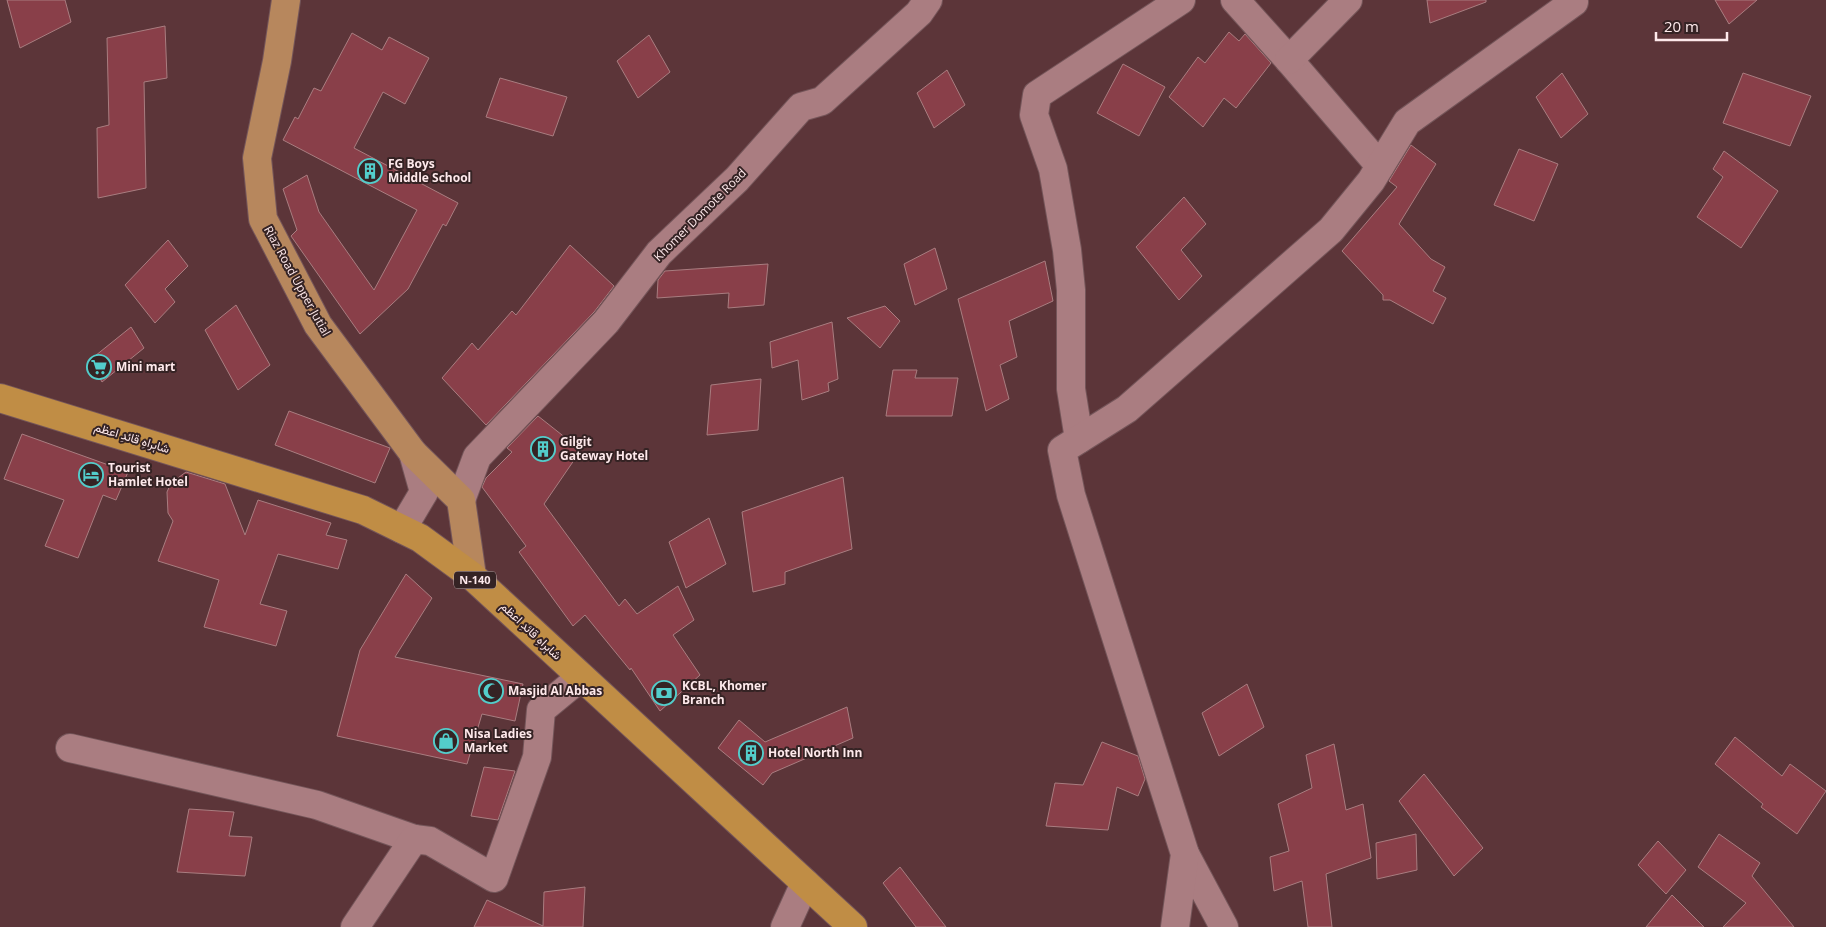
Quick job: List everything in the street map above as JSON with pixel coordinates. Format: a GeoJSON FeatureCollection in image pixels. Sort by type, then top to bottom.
{"type":"FeatureCollection","features":[{"type":"Feature","properties":{"kind":"highway","name":"شاہراہِ قائدِ اعظم"},"geometry":{"type":"LineString","coordinates":[[0,398],[363,510],[420,538],[472,576],[853,927]]}},
{"type":"Feature","properties":{"kind":"main road","name":"Riaz Road Upper Jutial"},"geometry":{"type":"LineString","coordinates":[[286,0],[277,61],[257,158],[263,219],[318,325],[413,453],[461,500]]}},
{"type":"Feature","properties":{"kind":"main road"},"geometry":{"type":"LineString","coordinates":[[461,500],[472,576]]}},
{"type":"Feature","properties":{"kind":"street","name":"Khomer Domote Road"},"geometry":{"type":"LineString","coordinates":[[461,500],[477,457],[606,322],[659,253],[737,179],[801,107],[822,100],[919,13],[928,0]]}},
{"type":"Feature","properties":{"kind":"street"},"geometry":{"type":"LineString","coordinates":[[1079,439],[1071,389],[1071,290],[1067,250],[1054,169],[1034,115],[1036,95],[1181,0]]}},
{"type":"Feature","properties":{"kind":"street"},"geometry":{"type":"LineString","coordinates":[[1235,0],[1380,166]]}},
{"type":"Feature","properties":{"kind":"street"},"geometry":{"type":"LineString","coordinates":[[1289,60],[1348,0]]}},
{"type":"Feature","properties":{"kind":"street"},"geometry":{"type":"LineString","coordinates":[[1224,927],[1185,854],[1071,495],[1062,450],[1126,410],[1331,230],[1371,181],[1407,122],[1574,2]]}},
{"type":"Feature","properties":{"kind":"street"},"geometry":{"type":"LineString","coordinates":[[402,529],[424,492],[413,453]]}},
{"type":"Feature","properties":{"kind":"street"},"geometry":{"type":"LineString","coordinates":[[70,748],[317,805],[414,839],[430,841],[494,878],[537,756],[541,710],[581,677]]}},
{"type":"Feature","properties":{"kind":"street"},"geometry":{"type":"LineString","coordinates":[[355,927],[414,839]]}},
{"type":"Feature","properties":{"kind":"street"},"geometry":{"type":"LineString","coordinates":[[1175,927],[1185,854]]}},
{"type":"Feature","properties":{"kind":"street"},"geometry":{"type":"LineString","coordinates":[[785,927],[805,883]]}},
{"type":"Feature","properties":{"kind":"building"},"geometry":{"type":"Polygon","coordinates":[[[7,0],[65,0],[71,22],[20,48],[7,0]]]}},
{"type":"Feature","properties":{"kind":"building"},"geometry":{"type":"Polygon","coordinates":[[[1427,0],[1486,0],[1486,2],[1430,23],[1427,0]]]}},
{"type":"Feature","properties":{"kind":"building"},"geometry":{"type":"Polygon","coordinates":[[[1715,0],[1757,0],[1729,24],[1715,0]]]}},
{"type":"Feature","properties":{"kind":"building"},"geometry":{"type":"Polygon","coordinates":[[[165,26],[167,78],[144,82],[146,188],[98,198],[97,128],[109,125],[107,38],[165,26]]]}},
{"type":"Feature","properties":{"kind":"building"},"geometry":{"type":"Polygon","coordinates":[[[1229,32],[1239,41],[1245,34],[1271,63],[1236,108],[1224,98],[1203,127],[1169,97],[1198,57],[1205,63],[1229,32]]]}},
{"type":"Feature","properties":{"kind":"building"},"geometry":{"type":"Polygon","coordinates":[[[352,33],[382,50],[389,37],[429,58],[405,104],[383,92],[354,148],[458,203],[446,226],[443,224],[408,289],[360,334],[291,236],[297,230],[283,189],[307,175],[319,212],[374,290],[417,210],[283,140],[295,117],[298,119],[314,88],[321,91],[352,33]]]}},
{"type":"Feature","properties":{"kind":"building"},"geometry":{"type":"Polygon","coordinates":[[[649,35],[670,72],[638,98],[617,61],[649,35]]]}},
{"type":"Feature","properties":{"kind":"building"},"geometry":{"type":"Polygon","coordinates":[[[1123,64],[1165,87],[1139,136],[1097,113],[1123,64]]]}},
{"type":"Feature","properties":{"kind":"building"},"geometry":{"type":"Polygon","coordinates":[[[947,70],[965,105],[934,128],[917,93],[947,70]]]}},
{"type":"Feature","properties":{"kind":"building"},"geometry":{"type":"Polygon","coordinates":[[[1562,73],[1588,114],[1561,138],[1536,97],[1562,73]]]}},
{"type":"Feature","properties":{"kind":"building"},"geometry":{"type":"Polygon","coordinates":[[[1743,73],[1811,96],[1790,146],[1723,123],[1743,73]]]}},
{"type":"Feature","properties":{"kind":"building"},"geometry":{"type":"Polygon","coordinates":[[[500,78],[567,97],[553,136],[486,117],[500,78]]]}},
{"type":"Feature","properties":{"kind":"building"},"geometry":{"type":"Polygon","coordinates":[[[1411,145],[1436,164],[1399,224],[1431,259],[1445,267],[1433,291],[1446,298],[1433,324],[1390,300],[1383,300],[1383,295],[1342,251],[1397,187],[1389,181],[1411,145]]]}},
{"type":"Feature","properties":{"kind":"building"},"geometry":{"type":"Polygon","coordinates":[[[1519,149],[1558,164],[1534,221],[1494,205],[1519,149]]]}},
{"type":"Feature","properties":{"kind":"building"},"geometry":{"type":"Polygon","coordinates":[[[1724,151],[1778,191],[1741,248],[1697,217],[1723,177],[1713,169],[1724,151]]]}},
{"type":"Feature","properties":{"kind":"building"},"geometry":{"type":"Polygon","coordinates":[[[1184,197],[1206,224],[1181,250],[1202,276],[1179,300],[1136,247],[1184,197]]]}},
{"type":"Feature","properties":{"kind":"building"},"geometry":{"type":"Polygon","coordinates":[[[168,240],[188,266],[165,289],[175,302],[155,323],[125,285],[168,240]]]}},
{"type":"Feature","properties":{"kind":"building"},"geometry":{"type":"Polygon","coordinates":[[[570,245],[614,286],[594,312],[486,425],[442,378],[472,343],[478,350],[512,311],[516,315],[570,245]]]}},
{"type":"Feature","properties":{"kind":"building"},"geometry":{"type":"Polygon","coordinates":[[[935,248],[947,289],[915,305],[904,264],[935,248]]]}},
{"type":"Feature","properties":{"kind":"building"},"geometry":{"type":"Polygon","coordinates":[[[1045,261],[1053,301],[1009,321],[1017,357],[1000,365],[1009,399],[986,411],[958,299],[1045,261]]]}},
{"type":"Feature","properties":{"kind":"building"},"geometry":{"type":"Polygon","coordinates":[[[768,264],[764,305],[728,308],[729,293],[657,298],[658,280],[665,271],[768,264]]]}},
{"type":"Feature","properties":{"kind":"building"},"geometry":{"type":"Polygon","coordinates":[[[236,305],[270,365],[238,390],[205,330],[236,305]]]}},
{"type":"Feature","properties":{"kind":"building"},"geometry":{"type":"Polygon","coordinates":[[[885,306],[900,321],[880,348],[847,318],[885,306]]]}},
{"type":"Feature","properties":{"kind":"building"},"geometry":{"type":"Polygon","coordinates":[[[832,322],[838,379],[828,383],[829,391],[802,400],[798,360],[772,368],[770,342],[832,322]]]}},
{"type":"Feature","properties":{"kind":"building"},"geometry":{"type":"Polygon","coordinates":[[[131,327],[144,348],[102,382],[90,360],[131,327]]]}},
{"type":"Feature","properties":{"kind":"building"},"geometry":{"type":"Polygon","coordinates":[[[893,370],[917,370],[915,378],[958,378],[952,416],[886,416],[893,370]]]}},
{"type":"Feature","properties":{"kind":"building"},"geometry":{"type":"Polygon","coordinates":[[[761,379],[758,430],[707,435],[711,385],[761,379]]]}},
{"type":"Feature","properties":{"kind":"building"},"geometry":{"type":"Polygon","coordinates":[[[289,411],[390,448],[375,483],[275,445],[289,411]]]}},
{"type":"Feature","properties":{"kind":"building"},"geometry":{"type":"Polygon","coordinates":[[[538,416],[581,450],[544,504],[619,606],[625,599],[637,614],[678,586],[694,620],[673,635],[700,675],[660,711],[631,668],[630,670],[585,615],[573,626],[519,552],[526,546],[482,487],[486,478],[512,452],[507,448],[538,416]]]}},
{"type":"Feature","properties":{"kind":"building"},"geometry":{"type":"Polygon","coordinates":[[[22,434],[128,472],[116,500],[103,495],[78,558],[45,546],[64,500],[4,479],[22,434]]]}},
{"type":"Feature","properties":{"kind":"building"},"geometry":{"type":"Polygon","coordinates":[[[186,472],[225,484],[245,535],[258,500],[331,523],[326,535],[347,540],[338,569],[278,554],[260,604],[287,611],[276,646],[204,627],[219,580],[158,561],[173,521],[168,513],[167,492],[171,483],[186,472]]]}},
{"type":"Feature","properties":{"kind":"building"},"geometry":{"type":"Polygon","coordinates":[[[843,477],[852,549],[785,572],[785,584],[753,592],[742,512],[843,477]]]}},
{"type":"Feature","properties":{"kind":"building"},"geometry":{"type":"Polygon","coordinates":[[[709,518],[726,564],[686,588],[669,542],[709,518]]]}},
{"type":"Feature","properties":{"kind":"building"},"geometry":{"type":"Polygon","coordinates":[[[406,574],[432,598],[395,657],[523,684],[515,721],[482,714],[467,764],[337,736],[360,650],[406,574]]]}},
{"type":"Feature","properties":{"kind":"building"},"geometry":{"type":"Polygon","coordinates":[[[1247,684],[1264,727],[1219,756],[1202,713],[1247,684]]]}},
{"type":"Feature","properties":{"kind":"building"},"geometry":{"type":"Polygon","coordinates":[[[847,707],[853,738],[772,773],[763,785],[718,748],[739,720],[765,742],[847,707]]]}},
{"type":"Feature","properties":{"kind":"building"},"geometry":{"type":"Polygon","coordinates":[[[1735,737],[1782,776],[1790,764],[1826,791],[1797,834],[1761,807],[1763,804],[1715,764],[1735,737]]]}},
{"type":"Feature","properties":{"kind":"building"},"geometry":{"type":"Polygon","coordinates":[[[1102,742],[1138,756],[1145,779],[1138,796],[1117,787],[1108,830],[1046,826],[1055,783],[1083,785],[1102,742]]]}},
{"type":"Feature","properties":{"kind":"building"},"geometry":{"type":"Polygon","coordinates":[[[1334,744],[1346,810],[1363,804],[1371,858],[1326,874],[1332,927],[1308,927],[1302,881],[1274,891],[1270,857],[1289,851],[1278,804],[1312,788],[1306,755],[1334,744]]]}},
{"type":"Feature","properties":{"kind":"building"},"geometry":{"type":"Polygon","coordinates":[[[484,767],[515,771],[498,820],[471,816],[484,767]]]}},
{"type":"Feature","properties":{"kind":"building"},"geometry":{"type":"Polygon","coordinates":[[[1424,774],[1483,848],[1454,876],[1399,801],[1424,774]]]}},
{"type":"Feature","properties":{"kind":"building"},"geometry":{"type":"Polygon","coordinates":[[[189,809],[234,812],[229,836],[252,837],[245,876],[177,872],[189,809]]]}},
{"type":"Feature","properties":{"kind":"building"},"geometry":{"type":"Polygon","coordinates":[[[1416,834],[1417,870],[1377,879],[1376,843],[1416,834]]]}},
{"type":"Feature","properties":{"kind":"building"},"geometry":{"type":"Polygon","coordinates":[[[1719,834],[1760,863],[1752,876],[1794,927],[1723,927],[1746,903],[1698,867],[1719,834]]]}},
{"type":"Feature","properties":{"kind":"building"},"geometry":{"type":"Polygon","coordinates":[[[1658,841],[1686,870],[1666,894],[1638,865],[1658,841]]]}},
{"type":"Feature","properties":{"kind":"building"},"geometry":{"type":"Polygon","coordinates":[[[900,867],[946,927],[916,927],[883,883],[900,867]]]}},
{"type":"Feature","properties":{"kind":"building"},"geometry":{"type":"Polygon","coordinates":[[[585,887],[583,927],[474,927],[487,900],[543,926],[544,892],[585,887]]]}},
{"type":"Feature","properties":{"kind":"building"},"geometry":{"type":"Polygon","coordinates":[[[1672,895],[1704,927],[1646,927],[1672,895]]]}},
{"type":"Feature","properties":{"kind":"place","name":"FG Boys Middle School"},"geometry":{"type":"Point","coordinates":[370,171]}},
{"type":"Feature","properties":{"kind":"place","name":"Mini mart"},"geometry":{"type":"Point","coordinates":[99,367]}},
{"type":"Feature","properties":{"kind":"place","name":"Gilgit Gateway Hotel"},"geometry":{"type":"Point","coordinates":[543,449]}},
{"type":"Feature","properties":{"kind":"place","name":"Tourist Hamlet Hotel"},"geometry":{"type":"Point","coordinates":[91,475]}},
{"type":"Feature","properties":{"kind":"place","name":"Masjid Al Abbas"},"geometry":{"type":"Point","coordinates":[491,691]}},
{"type":"Feature","properties":{"kind":"place","name":"KCBL, Khomer Branch"},"geometry":{"type":"Point","coordinates":[664,693]}},
{"type":"Feature","properties":{"kind":"place","name":"Nisa Ladies Market"},"geometry":{"type":"Point","coordinates":[446,741]}},
{"type":"Feature","properties":{"kind":"place","name":"Hotel North Inn"},"geometry":{"type":"Point","coordinates":[751,753]}}]}
